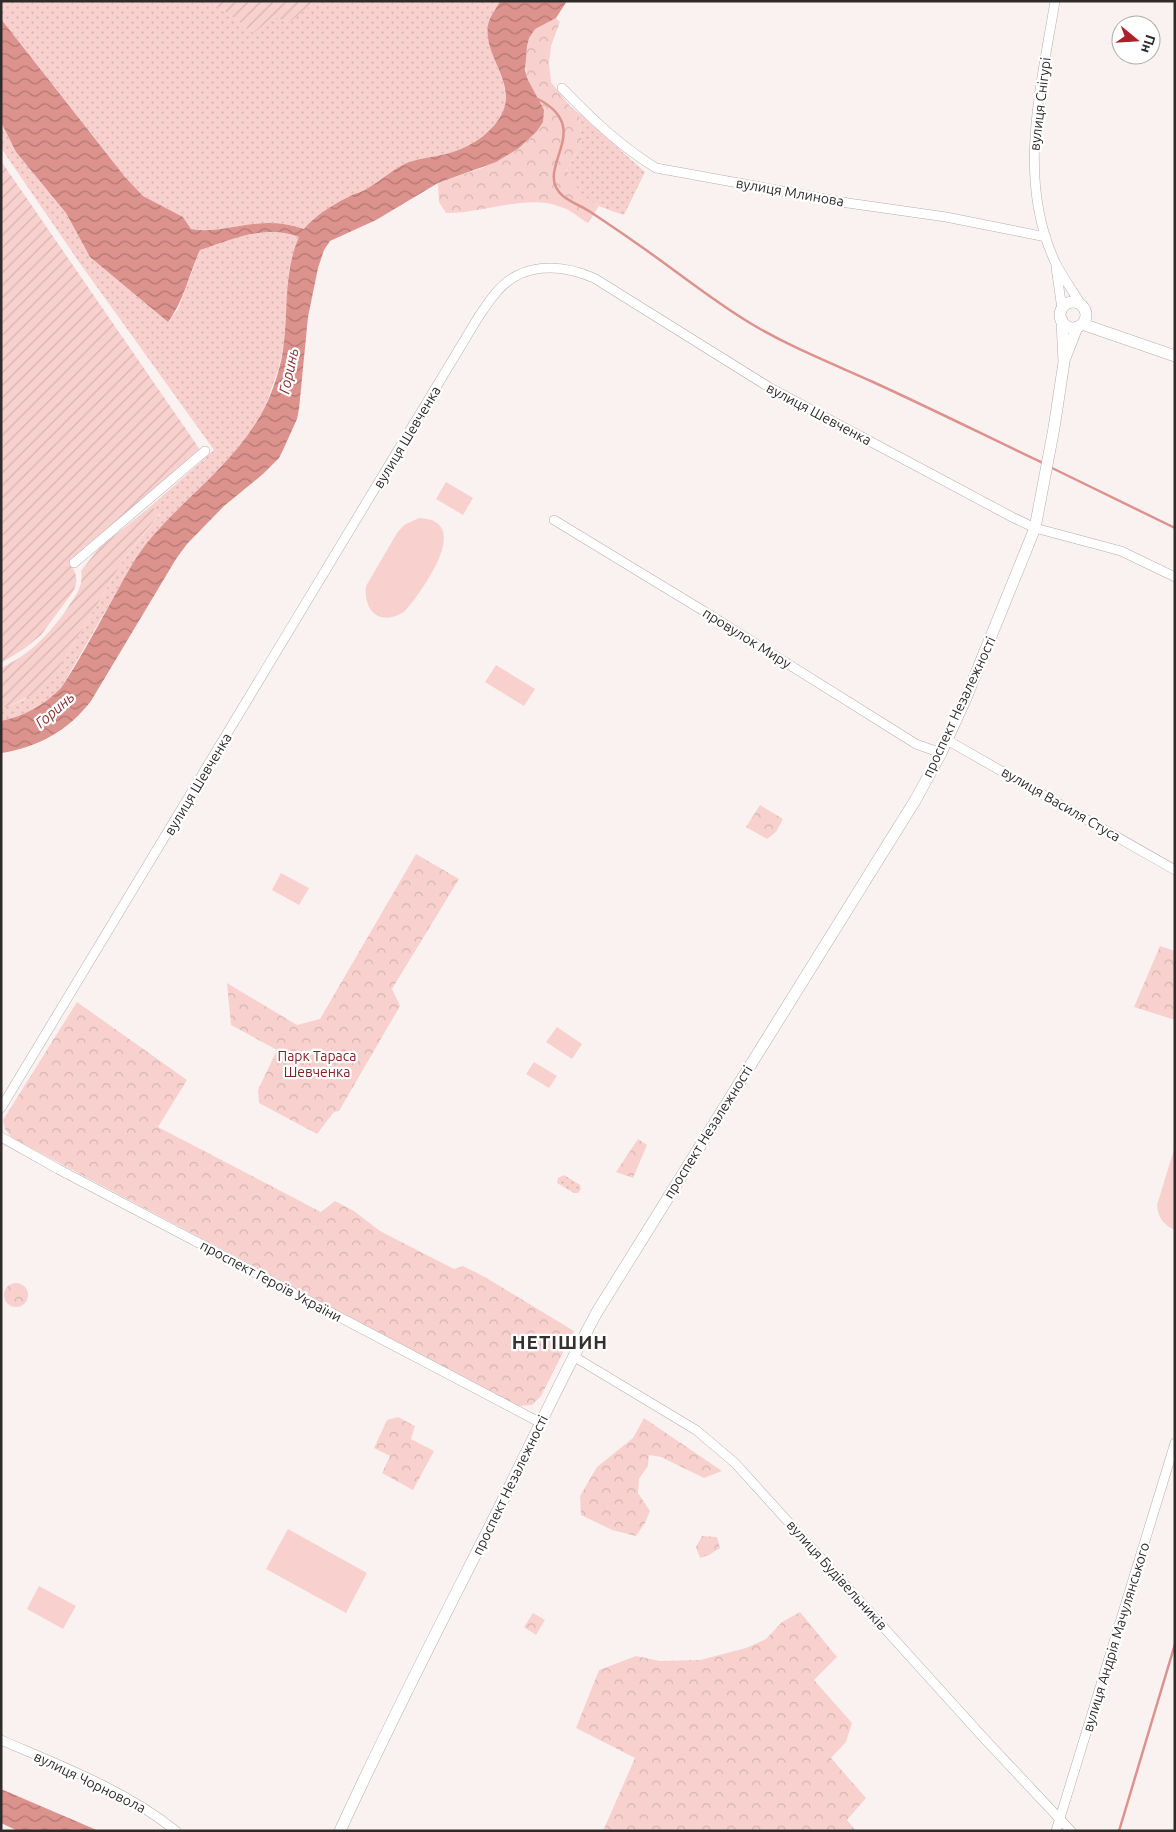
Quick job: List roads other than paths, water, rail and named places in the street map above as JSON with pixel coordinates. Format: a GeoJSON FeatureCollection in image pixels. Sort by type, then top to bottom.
{"type":"FeatureCollection","features":[{"type":"Feature","properties":{"kind":"main road"},"geometry":{"type":"LineString","coordinates":[[1107,333],[1082,305],[1076,302],[1068,303],[1062,314],[1068,326],[1079,326],[1107,333],[1175,356]]}},
{"type":"Feature","properties":{"kind":"main road"},"geometry":{"type":"LineString","coordinates":[[1079,326],[1086,318],[1082,305]]}},
{"type":"Feature","properties":{"kind":"main road","name":"вулиця Снігурі"},"geometry":{"type":"LineString","coordinates":[[1054,428],[1064,362],[1062,314]]}},
{"type":"Feature","properties":{"kind":"main road","name":"вулиця Снігурі"},"geometry":{"type":"LineString","coordinates":[[1064,362],[1079,326]]}},
{"type":"Feature","properties":{"kind":"main road","name":"проспект Незалежності"},"geometry":{"type":"LineString","coordinates":[[340,1831],[380,1744],[541,1424],[573,1356],[597,1312],[906,815],[941,753],[986,651],[1035,528],[1054,428]]}},
{"type":"Feature","properties":{"kind":"street","name":"вулиця Снігурі"},"geometry":{"type":"LineString","coordinates":[[1055,1],[1033,154],[1040,219],[1056,264],[1082,305]]}},
{"type":"Feature","properties":{"kind":"street","name":"вулиця Млинова"},"geometry":{"type":"LineString","coordinates":[[562,88],[591,118],[631,153],[656,168],[848,203],[946,217],[1046,237]]}},
{"type":"Feature","properties":{"kind":"street","name":"вулиця Снігурі"},"geometry":{"type":"LineString","coordinates":[[1056,264],[1062,314]]}},
{"type":"Feature","properties":{"kind":"street","name":"вулиця Шевченка"},"geometry":{"type":"LineString","coordinates":[[1,1108],[479,316],[495,293],[510,280],[524,272],[557,267],[577,271],[594,278],[778,393],[1035,528]]}},
{"type":"Feature","properties":{"kind":"street"},"geometry":{"type":"LineString","coordinates":[[74,563],[205,451]]}},
{"type":"Feature","properties":{"kind":"street","name":"провулок Миру"},"geometry":{"type":"LineString","coordinates":[[554,520],[916,744],[941,753]]}},
{"type":"Feature","properties":{"kind":"street"},"geometry":{"type":"LineString","coordinates":[[1035,528],[1120,552],[1175,578]]}},
{"type":"Feature","properties":{"kind":"street","name":"вулиця Василя Стуса"},"geometry":{"type":"LineString","coordinates":[[947,740],[1175,870]]}},
{"type":"Feature","properties":{"kind":"street","name":"проспект Героїв України"},"geometry":{"type":"LineString","coordinates":[[1,1137],[541,1424]]}},
{"type":"Feature","properties":{"kind":"street","name":"вулиця Будівельників"},"geometry":{"type":"LineString","coordinates":[[573,1356],[696,1430],[736,1463],[1071,1831]]}},
{"type":"Feature","properties":{"kind":"street","name":"вулиця Андрія Мачулянського"},"geometry":{"type":"LineString","coordinates":[[1056,1831],[1175,1443]]}},
{"type":"Feature","properties":{"kind":"street","name":"вулиця Чорновола"},"geometry":{"type":"LineString","coordinates":[[1,1740],[105,1786],[151,1812],[176,1831]]}},
{"type":"Feature","properties":{"kind":"water","name":"Горинь"},"geometry":{"type":"Polygon","coordinates":[[[500,1],[567,1],[556,18],[535,29],[529,38],[527,46],[525,70],[528,80],[544,110],[543,122],[537,131],[519,148],[496,162],[438,183],[376,220],[330,241],[324,250],[318,268],[308,317],[297,419],[279,458],[263,474],[224,506],[187,544],[176,559],[91,701],[73,721],[39,742],[14,751],[1,753],[1,721],[34,709],[61,688],[81,657],[127,573],[146,544],[240,446],[265,407],[274,384],[283,350],[287,289],[294,250],[299,237],[286,233],[261,232],[200,250],[174,314],[168,322],[90,257],[66,213],[16,152],[1,122],[1,19],[125,177],[143,196],[183,217],[191,229],[214,230],[266,223],[285,224],[304,229],[332,206],[373,185],[393,171],[414,161],[461,149],[482,137],[494,125],[505,107],[506,95],[504,83],[491,49],[488,25],[500,1]]]}},
{"type":"Feature","properties":{"kind":"water"},"geometry":{"type":"Polygon","coordinates":[[[1,1789],[99,1831],[18,1831],[1,1823],[1,1789]]]}},
{"type":"Feature","properties":{"kind":"waterway"},"geometry":{"type":"LineString","coordinates":[[538,99],[555,111],[562,123],[561,149],[554,174],[555,185],[563,196],[609,224],[721,304],[765,332],[1043,463]]}},
{"type":"Feature","properties":{"kind":"waterway"},"geometry":{"type":"LineString","coordinates":[[1050,467],[1175,528]]}},
{"type":"Feature","properties":{"kind":"waterway"},"geometry":{"type":"LineString","coordinates":[[1119,1831],[1175,1644]]}},
{"type":"Feature","properties":{"kind":"district","name":"НЕТІШИН"},"geometry":{"type":"Point","coordinates":[560,1342]}},
{"type":"Feature","properties":{"kind":"park label","name":"Парк Тараса Шевченка"},"geometry":{"type":"Point","coordinates":[317,1064]}}]}
